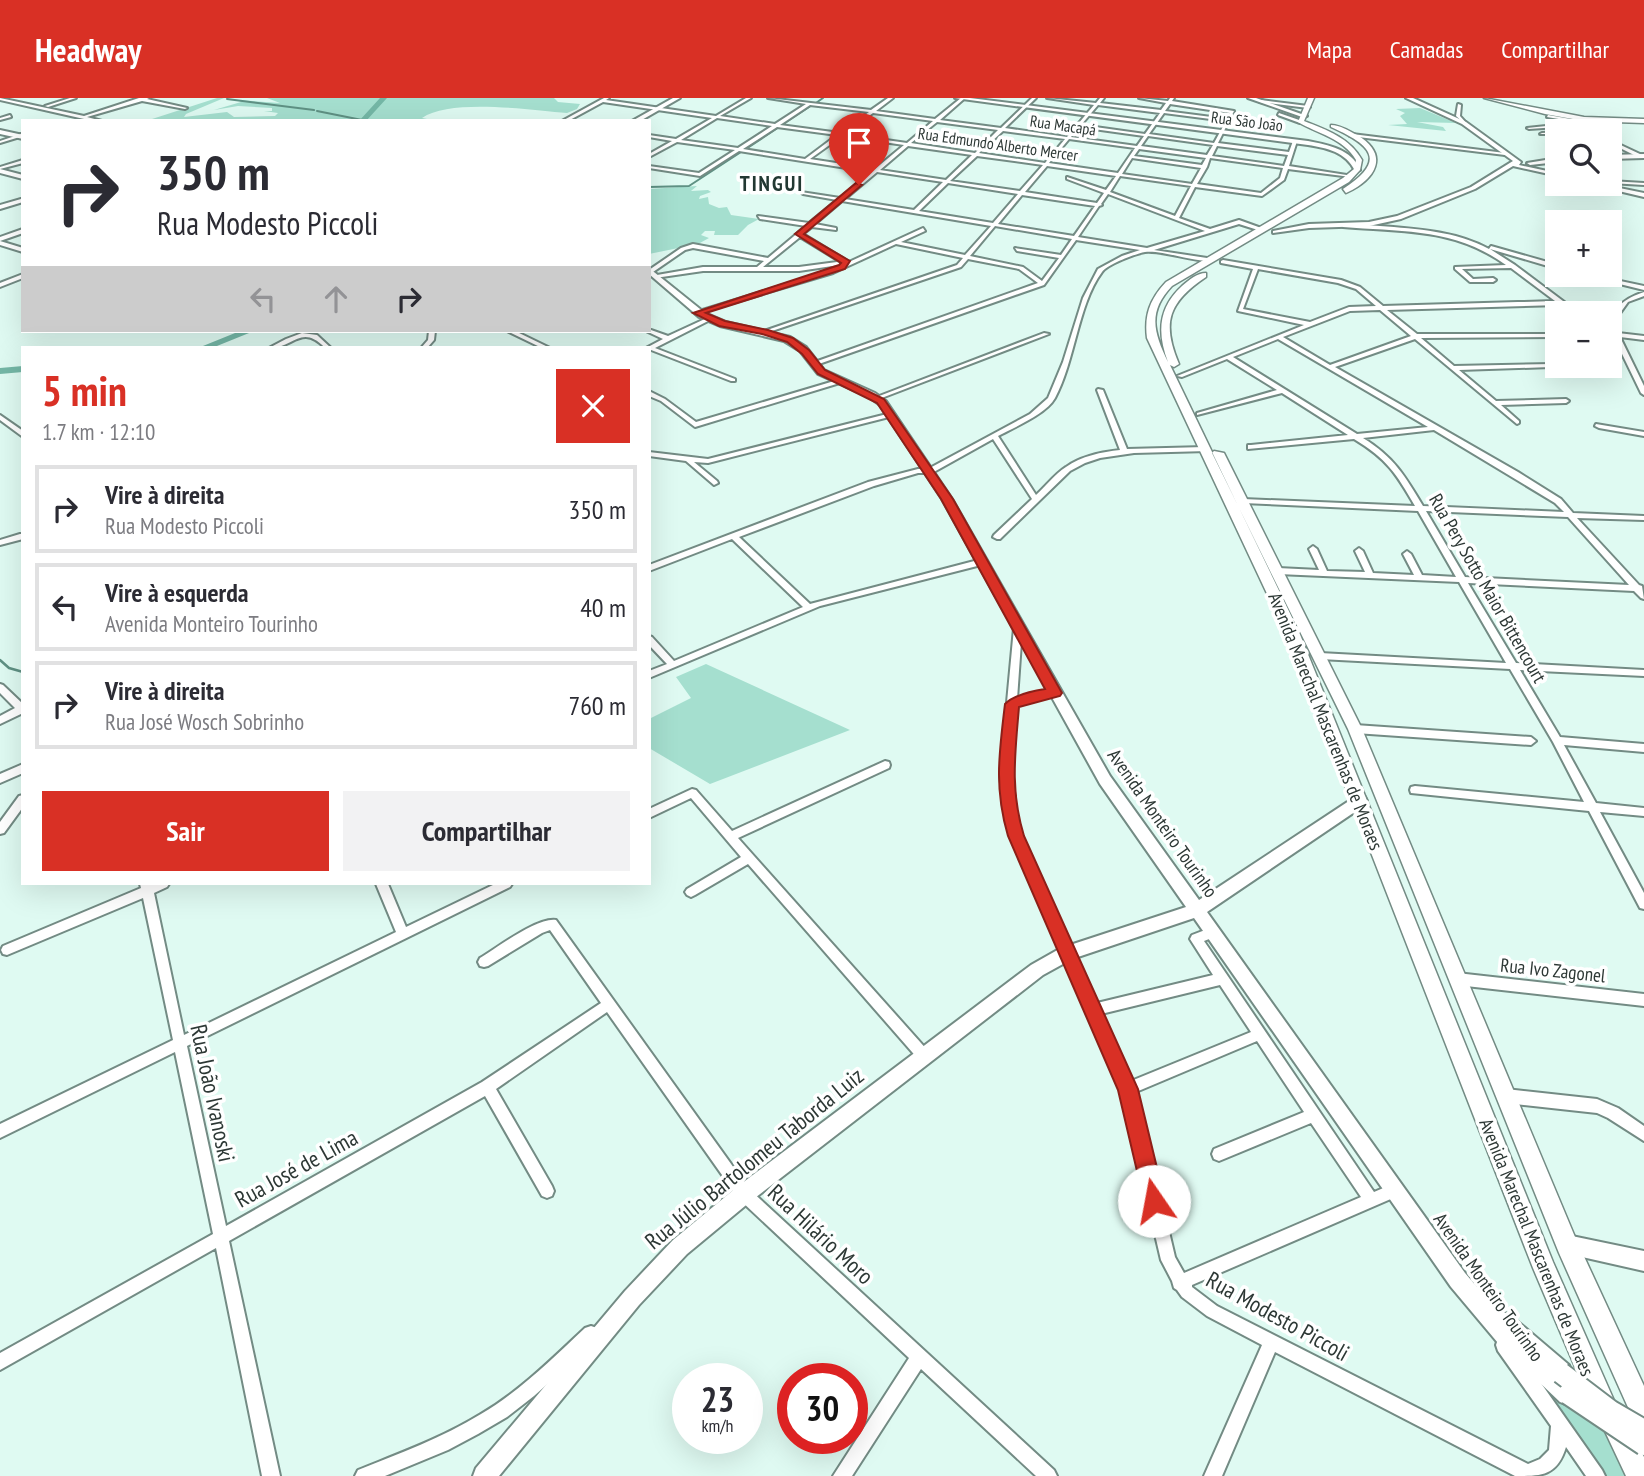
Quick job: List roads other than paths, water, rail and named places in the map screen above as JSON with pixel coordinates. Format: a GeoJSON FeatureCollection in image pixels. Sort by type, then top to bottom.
{"type":"FeatureCollection","features":[{"type":"Feature","properties":{"kind":"highway"},"geometry":{"type":"LineString","coordinates":[[1305,115],[1311,98]]}},
{"type":"Feature","properties":{"kind":"highway"},"geometry":{"type":"LineString","coordinates":[[1487,98],[1585,119]]}},
{"type":"Feature","properties":{"kind":"highway"},"geometry":{"type":"LineString","coordinates":[[1292,112],[1352,135],[1371,152]]}},
{"type":"Feature","properties":{"kind":"highway"},"geometry":{"type":"LineString","coordinates":[[1305,115],[1357,155],[1359,163],[1354,173]]}},
{"type":"Feature","properties":{"kind":"highway"},"geometry":{"type":"LineString","coordinates":[[1622,121],[1644,121]]}},
{"type":"Feature","properties":{"kind":"highway"},"geometry":{"type":"LineString","coordinates":[[1335,151],[1357,155],[1371,152]]}},
{"type":"Feature","properties":{"kind":"highway","name":"Avenida Marechal Mascarenhas de Moraes"},"geometry":{"type":"LineString","coordinates":[[1209,446],[1199,414],[1165,342],[1165,319],[1177,295],[1201,275],[1367,177],[1374,166],[1371,152]]}},
{"type":"Feature","properties":{"kind":"highway","name":"Avenida Marechal Mascarenhas de Moraes"},"geometry":{"type":"LineString","coordinates":[[1354,173],[1169,284],[1159,296],[1151,314],[1150,330],[1161,360],[1237,503],[1289,623],[1558,1302],[1593,1383],[1640,1476]]}},
{"type":"Feature","properties":{"kind":"highway"},"geometry":{"type":"LineString","coordinates":[[1290,212],[1298,218]]}},
{"type":"Feature","properties":{"kind":"highway"},"geometry":{"type":"LineString","coordinates":[[1249,236],[1272,234]]}},
{"type":"Feature","properties":{"kind":"highway"},"geometry":{"type":"LineString","coordinates":[[1207,260],[1225,261]]}},
{"type":"Feature","properties":{"kind":"highway"},"geometry":{"type":"LineString","coordinates":[[1191,270],[1201,275]]}},
{"type":"Feature","properties":{"kind":"highway"},"geometry":{"type":"LineString","coordinates":[[1224,477],[1217,494],[1223,502],[1237,503]]}},
{"type":"Feature","properties":{"kind":"highway","name":"Avenida Marechal Mascarenhas de Moraes"},"geometry":{"type":"LineString","coordinates":[[1237,503],[1278,570],[1355,729],[1567,1245],[1644,1414]]}},
{"type":"Feature","properties":{"kind":"highway"},"geometry":{"type":"LineString","coordinates":[[1360,801],[1365,754]]}},
{"type":"Feature","properties":{"kind":"main road"},"geometry":{"type":"LineString","coordinates":[[639,119],[677,98]]}},
{"type":"Feature","properties":{"kind":"main road","name":"Rua São João"},"geometry":{"type":"LineString","coordinates":[[961,98],[1296,141],[1335,151],[1353,161],[1354,173]]}},
{"type":"Feature","properties":{"kind":"main road"},"geometry":{"type":"LineString","coordinates":[[1251,98],[1292,112]]}},
{"type":"Feature","properties":{"kind":"main road"},"geometry":{"type":"LineString","coordinates":[[1409,98],[1466,124],[1516,163],[1545,171]]}},
{"type":"Feature","properties":{"kind":"main road"},"geometry":{"type":"LineString","coordinates":[[1402,99],[1473,130]]}},
{"type":"Feature","properties":{"kind":"main road"},"geometry":{"type":"LineString","coordinates":[[1425,108],[1444,114]]}},
{"type":"Feature","properties":{"kind":"main road"},"geometry":{"type":"LineString","coordinates":[[0,132],[21,136]]}},
{"type":"Feature","properties":{"kind":"main road"},"geometry":{"type":"LineString","coordinates":[[1622,156],[1642,156]]}},
{"type":"Feature","properties":{"kind":"main road"},"geometry":{"type":"LineString","coordinates":[[1272,234],[1296,228],[1399,219],[1466,192],[1516,163],[1545,162]]}},
{"type":"Feature","properties":{"kind":"main road"},"geometry":{"type":"LineString","coordinates":[[0,169],[21,176]]}},
{"type":"Feature","properties":{"kind":"main road"},"geometry":{"type":"LineString","coordinates":[[1622,190],[1644,195]]}},
{"type":"Feature","properties":{"kind":"main road","name":"Avenida Monteiro Tourinho"},"geometry":{"type":"LineString","coordinates":[[652,273],[698,313],[709,319],[794,342],[821,372],[877,398],[891,415],[929,471],[1105,780],[1458,1280]]}},
{"type":"Feature","properties":{"kind":"main road","name":"Rua Júlio Bartolomeu Taborda Luiz"},"geometry":{"type":"LineString","coordinates":[[484,1476],[632,1298],[680,1247],[744,1194],[1037,970],[1067,953],[1198,910],[1360,801]]}},
{"type":"Feature","properties":{"kind":"main road"},"geometry":{"type":"LineString","coordinates":[[1567,1245],[1644,1261]]}},
{"type":"Feature","properties":{"kind":"main road"},"geometry":{"type":"LineString","coordinates":[[1458,1280],[1505,1336],[1644,1445]]}},
{"type":"Feature","properties":{"kind":"main road"},"geometry":{"type":"LineString","coordinates":[[1564,1383],[1644,1430]]}},
{"type":"Feature","properties":{"kind":"street"},"geometry":{"type":"LineString","coordinates":[[42,107],[74,98]]}},
{"type":"Feature","properties":{"kind":"street"},"geometry":{"type":"LineString","coordinates":[[77,119],[142,98],[185,108]]}},
{"type":"Feature","properties":{"kind":"street"},"geometry":{"type":"LineString","coordinates":[[651,155],[748,98]]}},
{"type":"Feature","properties":{"kind":"street","name":"Rua Macapá"},"geometry":{"type":"LineString","coordinates":[[770,98],[1287,167],[1354,173]]}},
{"type":"Feature","properties":{"kind":"street"},"geometry":{"type":"LineString","coordinates":[[651,167],[700,175],[818,98]]}},
{"type":"Feature","properties":{"kind":"street"},"geometry":{"type":"LineString","coordinates":[[806,160],[891,98]]}},
{"type":"Feature","properties":{"kind":"street"},"geometry":{"type":"LineString","coordinates":[[758,269],[961,98]]}},
{"type":"Feature","properties":{"kind":"street"},"geometry":{"type":"LineString","coordinates":[[915,212],[1034,98]]}},
{"type":"Feature","properties":{"kind":"street"},"geometry":{"type":"LineString","coordinates":[[1049,98],[1229,120]]}},
{"type":"Feature","properties":{"kind":"street"},"geometry":{"type":"LineString","coordinates":[[764,332],[955,269],[1102,98]]}},
{"type":"Feature","properties":{"kind":"street"},"geometry":{"type":"LineString","coordinates":[[1141,98],[1171,100],[1231,110],[1233,113],[1176,218]]}},
{"type":"Feature","properties":{"kind":"street"},"geometry":{"type":"LineString","coordinates":[[0,99],[92,119]]}},
{"type":"Feature","properties":{"kind":"street"},"geometry":{"type":"LineString","coordinates":[[568,119],[606,99]]}},
{"type":"Feature","properties":{"kind":"street","name":"Rua Edmundo Alberto Mercer"},"geometry":{"type":"LineString","coordinates":[[606,99],[1262,195],[1280,181],[1287,167]]}},
{"type":"Feature","properties":{"kind":"street"},"geometry":{"type":"LineString","coordinates":[[814,364],[1042,284],[1100,205],[1171,100]]}},
{"type":"Feature","properties":{"kind":"street"},"geometry":{"type":"LineString","coordinates":[[1261,101],[1305,115]]}},
{"type":"Feature","properties":{"kind":"street"},"geometry":{"type":"LineString","coordinates":[[1459,105],[1458,116],[1466,124]]}},
{"type":"Feature","properties":{"kind":"street"},"geometry":{"type":"LineString","coordinates":[[1292,112],[1279,114],[1305,115]]}},
{"type":"Feature","properties":{"kind":"street"},"geometry":{"type":"LineString","coordinates":[[0,119],[10,116]]}},
{"type":"Feature","properties":{"kind":"street"},"geometry":{"type":"LineString","coordinates":[[1548,116],[1565,119]]}},
{"type":"Feature","properties":{"kind":"street"},"geometry":{"type":"LineString","coordinates":[[1078,126],[1291,154]]}},
{"type":"Feature","properties":{"kind":"street"},"geometry":{"type":"LineString","coordinates":[[1529,128],[1545,126]]}},
{"type":"Feature","properties":{"kind":"street"},"geometry":{"type":"LineString","coordinates":[[1352,135],[1516,163]]}},
{"type":"Feature","properties":{"kind":"street"},"geometry":{"type":"LineString","coordinates":[[0,142],[21,136]]}},
{"type":"Feature","properties":{"kind":"street"},"geometry":{"type":"LineString","coordinates":[[651,136],[1100,205]]}},
{"type":"Feature","properties":{"kind":"street"},"geometry":{"type":"LineString","coordinates":[[1287,167],[1296,141]]}},
{"type":"Feature","properties":{"kind":"street"},"geometry":{"type":"LineString","coordinates":[[1622,147],[1642,156]]}},
{"type":"Feature","properties":{"kind":"street"},"geometry":{"type":"LineString","coordinates":[[1132,157],[1205,167]]}},
{"type":"Feature","properties":{"kind":"street"},"geometry":{"type":"LineString","coordinates":[[0,169],[21,161]]}},
{"type":"Feature","properties":{"kind":"street"},"geometry":{"type":"LineString","coordinates":[[1069,178],[1210,231]]}},
{"type":"Feature","properties":{"kind":"street"},"geometry":{"type":"LineString","coordinates":[[1622,183],[1644,184]]}},
{"type":"Feature","properties":{"kind":"street"},"geometry":{"type":"LineString","coordinates":[[803,193],[1207,260]]}},
{"type":"Feature","properties":{"kind":"street"},"geometry":{"type":"LineString","coordinates":[[0,208],[21,201]]}},
{"type":"Feature","properties":{"kind":"street"},"geometry":{"type":"LineString","coordinates":[[760,217],[834,229]]}},
{"type":"Feature","properties":{"kind":"street"},"geometry":{"type":"LineString","coordinates":[[651,567],[871,484],[918,471],[929,471],[1032,415],[1051,399],[1098,272],[1111,263],[1146,250],[1255,217]]}},
{"type":"Feature","properties":{"kind":"street"},"geometry":{"type":"LineString","coordinates":[[1239,222],[1261,229]]}},
{"type":"Feature","properties":{"kind":"street"},"geometry":{"type":"LineString","coordinates":[[1338,225],[1429,234],[1545,263]]}},
{"type":"Feature","properties":{"kind":"street"},"geometry":{"type":"LineString","coordinates":[[698,313],[831,272],[923,230]]}},
{"type":"Feature","properties":{"kind":"street"},"geometry":{"type":"LineString","coordinates":[[0,241],[21,232]]}},
{"type":"Feature","properties":{"kind":"street"},"geometry":{"type":"LineString","coordinates":[[799,234],[847,263]]}},
{"type":"Feature","properties":{"kind":"street"},"geometry":{"type":"LineString","coordinates":[[0,241],[21,249]]}},
{"type":"Feature","properties":{"kind":"street"},"geometry":{"type":"LineString","coordinates":[[897,243],[1024,269],[1042,284]]}},
{"type":"Feature","properties":{"kind":"street"},"geometry":{"type":"LineString","coordinates":[[1475,244],[1513,266],[1558,301]]}},
{"type":"Feature","properties":{"kind":"street"},"geometry":{"type":"LineString","coordinates":[[652,273],[683,249],[693,246],[769,260]]}},
{"type":"Feature","properties":{"kind":"street"},"geometry":{"type":"LineString","coordinates":[[1017,249],[1063,257]]}},
{"type":"Feature","properties":{"kind":"street"},"geometry":{"type":"LineString","coordinates":[[1225,261],[1351,284],[1383,307],[1517,422]]}},
{"type":"Feature","properties":{"kind":"street"},"geometry":{"type":"LineString","coordinates":[[652,273],[703,269],[808,268],[847,263]]}},
{"type":"Feature","properties":{"kind":"street"},"geometry":{"type":"LineString","coordinates":[[1493,280],[1472,281],[1457,268],[1513,266]]}},
{"type":"Feature","properties":{"kind":"street"},"geometry":{"type":"LineString","coordinates":[[1256,268],[1240,310],[1310,324]]}},
{"type":"Feature","properties":{"kind":"street"},"geometry":{"type":"LineString","coordinates":[[0,285],[21,277]]}},
{"type":"Feature","properties":{"kind":"street"},"geometry":{"type":"LineString","coordinates":[[0,279],[9,282]]}},
{"type":"Feature","properties":{"kind":"street"},"geometry":{"type":"LineString","coordinates":[[1622,283],[1644,288]]}},
{"type":"Feature","properties":{"kind":"street"},"geometry":{"type":"LineString","coordinates":[[1622,306],[1626,301],[1644,294]]}},
{"type":"Feature","properties":{"kind":"street"},"geometry":{"type":"LineString","coordinates":[[1180,376],[1349,309],[1545,303]]}},
{"type":"Feature","properties":{"kind":"street"},"geometry":{"type":"LineString","coordinates":[[651,347],[709,319]]}},
{"type":"Feature","properties":{"kind":"street"},"geometry":{"type":"LineString","coordinates":[[651,332],[669,339]]}},
{"type":"Feature","properties":{"kind":"street"},"geometry":{"type":"LineString","coordinates":[[276,346],[303,333],[319,337],[326,346]]}},
{"type":"Feature","properties":{"kind":"street"},"geometry":{"type":"LineString","coordinates":[[514,333],[543,346]]}},
{"type":"Feature","properties":{"kind":"street"},"geometry":{"type":"LineString","coordinates":[[877,398],[1046,334]]}},
{"type":"Feature","properties":{"kind":"street"},"geometry":{"type":"LineString","coordinates":[[1331,367],[1417,336],[1545,335]]}},
{"type":"Feature","properties":{"kind":"street"},"geometry":{"type":"LineString","coordinates":[[1622,335],[1644,338]]}},
{"type":"Feature","properties":{"kind":"street"},"geometry":{"type":"LineString","coordinates":[[1278,337],[1558,501],[1640,588],[1644,596]]}},
{"type":"Feature","properties":{"kind":"street"},"geometry":{"type":"LineString","coordinates":[[1622,346],[1633,364],[1644,393]]}},
{"type":"Feature","properties":{"kind":"street"},"geometry":{"type":"LineString","coordinates":[[651,349],[733,380]]}},
{"type":"Feature","properties":{"kind":"street","name":"Rua Pery Sotto Maior Bittencourt"},"geometry":{"type":"LineString","coordinates":[[1228,357],[1357,437],[1394,465],[1557,741],[1640,889],[1644,904]]}},
{"type":"Feature","properties":{"kind":"street"},"geometry":{"type":"LineString","coordinates":[[1453,368],[1545,365]]}},
{"type":"Feature","properties":{"kind":"street"},"geometry":{"type":"LineString","coordinates":[[651,394],[695,425],[841,381]]}},
{"type":"Feature","properties":{"kind":"street"},"geometry":{"type":"LineString","coordinates":[[1101,390],[1125,452]]}},
{"type":"Feature","properties":{"kind":"street"},"geometry":{"type":"LineString","coordinates":[[1199,414],[1282,391]]}},
{"type":"Feature","properties":{"kind":"street"},"geometry":{"type":"LineString","coordinates":[[1494,403],[1566,401]]}},
{"type":"Feature","properties":{"kind":"street"},"geometry":{"type":"LineString","coordinates":[[651,454],[689,461],[708,461],[891,415]]}},
{"type":"Feature","properties":{"kind":"street"},"geometry":{"type":"LineString","coordinates":[[0,417],[21,433]]}},
{"type":"Feature","properties":{"kind":"street"},"geometry":{"type":"LineString","coordinates":[[1599,426],[1644,434]]}},
{"type":"Feature","properties":{"kind":"street"},"geometry":{"type":"LineString","coordinates":[[1251,447],[1437,428]]}},
{"type":"Feature","properties":{"kind":"street"},"geometry":{"type":"LineString","coordinates":[[994,436],[1036,499]]}},
{"type":"Feature","properties":{"kind":"street"},"geometry":{"type":"LineString","coordinates":[[997,537],[1073,464],[1095,456],[1125,452],[1209,446]]}},
{"type":"Feature","properties":{"kind":"street"},"geometry":{"type":"LineString","coordinates":[[689,461],[714,483]]}},
{"type":"Feature","properties":{"kind":"street"},"geometry":{"type":"LineString","coordinates":[[1237,503],[1644,518]]}},
{"type":"Feature","properties":{"kind":"street"},"geometry":{"type":"LineString","coordinates":[[733,536],[808,607]]}},
{"type":"Feature","properties":{"kind":"street"},"geometry":{"type":"LineString","coordinates":[[0,543],[21,537]]}},
{"type":"Feature","properties":{"kind":"street"},"geometry":{"type":"LineString","coordinates":[[1313,548],[1324,573]]}},
{"type":"Feature","properties":{"kind":"street"},"geometry":{"type":"LineString","coordinates":[[1359,551],[1370,575]]}},
{"type":"Feature","properties":{"kind":"street"},"geometry":{"type":"LineString","coordinates":[[1407,554],[1419,577]]}},
{"type":"Feature","properties":{"kind":"street"},"geometry":{"type":"LineString","coordinates":[[651,674],[808,607],[982,562]]}},
{"type":"Feature","properties":{"kind":"street"},"geometry":{"type":"LineString","coordinates":[[1278,570],[1640,588]]}},
{"type":"Feature","properties":{"kind":"street","name":"Rua Modesto Piccoli"},"geometry":{"type":"LineString","coordinates":[[1018,628],[1005,777],[1009,813],[1016,836],[1128,1089],[1165,1249],[1180,1283],[1202,1305],[1530,1475],[1555,1458],[1559,1447],[1559,1424]]}},
{"type":"Feature","properties":{"kind":"street"},"geometry":{"type":"LineString","coordinates":[[651,641],[673,665]]}},
{"type":"Feature","properties":{"kind":"street"},"geometry":{"type":"LineString","coordinates":[[1320,656],[1644,673]]}},
{"type":"Feature","properties":{"kind":"street"},"geometry":{"type":"LineString","coordinates":[[0,687],[21,706]]}},
{"type":"Feature","properties":{"kind":"street"},"geometry":{"type":"LineString","coordinates":[[1012,704],[1055,693]]}},
{"type":"Feature","properties":{"kind":"street"},"geometry":{"type":"LineString","coordinates":[[0,720],[21,708]]}},
{"type":"Feature","properties":{"kind":"street"},"geometry":{"type":"LineString","coordinates":[[1355,729],[1531,741]]}},
{"type":"Feature","properties":{"kind":"street"},"geometry":{"type":"LineString","coordinates":[[1557,741],[1644,748]]}},
{"type":"Feature","properties":{"kind":"street"},"geometry":{"type":"LineString","coordinates":[[730,836],[885,765]]}},
{"type":"Feature","properties":{"kind":"street"},"geometry":{"type":"LineString","coordinates":[[0,779],[21,769]]}},
{"type":"Feature","properties":{"kind":"street"},"geometry":{"type":"LineString","coordinates":[[1415,790],[1644,812]]}},
{"type":"Feature","properties":{"kind":"street"},"geometry":{"type":"LineString","coordinates":[[651,813],[692,793],[924,1056]]}},
{"type":"Feature","properties":{"kind":"street"},"geometry":{"type":"LineString","coordinates":[[0,830],[21,802]]}},
{"type":"Feature","properties":{"kind":"street"},"geometry":{"type":"LineString","coordinates":[[691,892],[749,858]]}},
{"type":"Feature","properties":{"kind":"street"},"geometry":{"type":"LineString","coordinates":[[382,885],[403,934]]}},
{"type":"Feature","properties":{"kind":"street"},"geometry":{"type":"LineString","coordinates":[[0,1131],[504,885]]}},
{"type":"Feature","properties":{"kind":"street"},"geometry":{"type":"LineString","coordinates":[[7,950],[147,887]]}},
{"type":"Feature","properties":{"kind":"street","name":"Rua João Ivanoski"},"geometry":{"type":"LineString","coordinates":[[147,887],[271,1476]]}},
{"type":"Feature","properties":{"kind":"street","name":"Rua Hilário Moro"},"geometry":{"type":"LineString","coordinates":[[484,962],[538,929],[552,924],[744,1194],[1048,1476]]}},
{"type":"Feature","properties":{"kind":"street"},"geometry":{"type":"LineString","coordinates":[[1213,932],[1196,939],[1371,1200]]}},
{"type":"Feature","properties":{"kind":"street"},"geometry":{"type":"LineString","coordinates":[[1094,1010],[1223,978]]}},
{"type":"Feature","properties":{"kind":"street","name":"Rua Ivo Zagonel"},"geometry":{"type":"LineString","coordinates":[[1457,979],[1644,1000]]}},
{"type":"Feature","properties":{"kind":"street","name":"Rua José de Lima"},"geometry":{"type":"LineString","coordinates":[[0,1362],[487,1087],[609,1004]]}},
{"type":"Feature","properties":{"kind":"street"},"geometry":{"type":"LineString","coordinates":[[1128,1089],[1260,1034]]}},
{"type":"Feature","properties":{"kind":"street"},"geometry":{"type":"LineString","coordinates":[[487,1087],[547,1191]]}},
{"type":"Feature","properties":{"kind":"street"},"geometry":{"type":"LineString","coordinates":[[1506,1096],[1598,1107],[1644,1133]]}},
{"type":"Feature","properties":{"kind":"street"},"geometry":{"type":"LineString","coordinates":[[1219,1154],[1314,1115]]}},
{"type":"Feature","properties":{"kind":"street"},"geometry":{"type":"LineString","coordinates":[[1180,1283],[1395,1190]]}},
{"type":"Feature","properties":{"kind":"street","name":"Avenida Monteiro Tourinho"},"geometry":{"type":"LineString","coordinates":[[1458,1280],[1596,1476]]}},
{"type":"Feature","properties":{"kind":"street"},"geometry":{"type":"LineString","coordinates":[[364,1476],[446,1441],[488,1419],[532,1387],[632,1298]]}},
{"type":"Feature","properties":{"kind":"street"},"geometry":{"type":"LineString","coordinates":[[1213,1476],[1272,1342]]}},
{"type":"Feature","properties":{"kind":"street"},"geometry":{"type":"LineString","coordinates":[[842,1476],[919,1356]]}},
{"type":"Feature","properties":{"kind":"waterway"},"geometry":{"type":"LineString","coordinates":[[364,119],[384,98]]}},
{"type":"Feature","properties":{"kind":"waterway"},"geometry":{"type":"LineString","coordinates":[[816,103],[823,98]]}},
{"type":"Feature","properties":{"kind":"waterway"},"geometry":{"type":"LineString","coordinates":[[227,99],[314,110]]}},
{"type":"Feature","properties":{"kind":"waterway"},"geometry":{"type":"LineString","coordinates":[[783,124],[812,105]]}},
{"type":"Feature","properties":{"kind":"waterway"},"geometry":{"type":"LineString","coordinates":[[317,111],[357,119]]}},
{"type":"Feature","properties":{"kind":"waterway"},"geometry":{"type":"LineString","coordinates":[[746,149],[779,127]]}},
{"type":"Feature","properties":{"kind":"waterway"},"geometry":{"type":"LineString","coordinates":[[651,187],[689,186],[741,152]]}},
{"type":"Feature","properties":{"kind":"waterway"},"geometry":{"type":"LineString","coordinates":[[208,346],[244,333]]}},
{"type":"Feature","properties":{"kind":"waterway"},"geometry":{"type":"LineString","coordinates":[[0,371],[21,369]]}},
{"type":"Feature","properties":{"kind":"waterway"},"geometry":{"type":"LineString","coordinates":[[0,660],[9,668],[21,671]]}},
{"type":"Feature","properties":{"kind":"district","name":"TINGUI"},"geometry":{"type":"Point","coordinates":[772,183]}}]}
